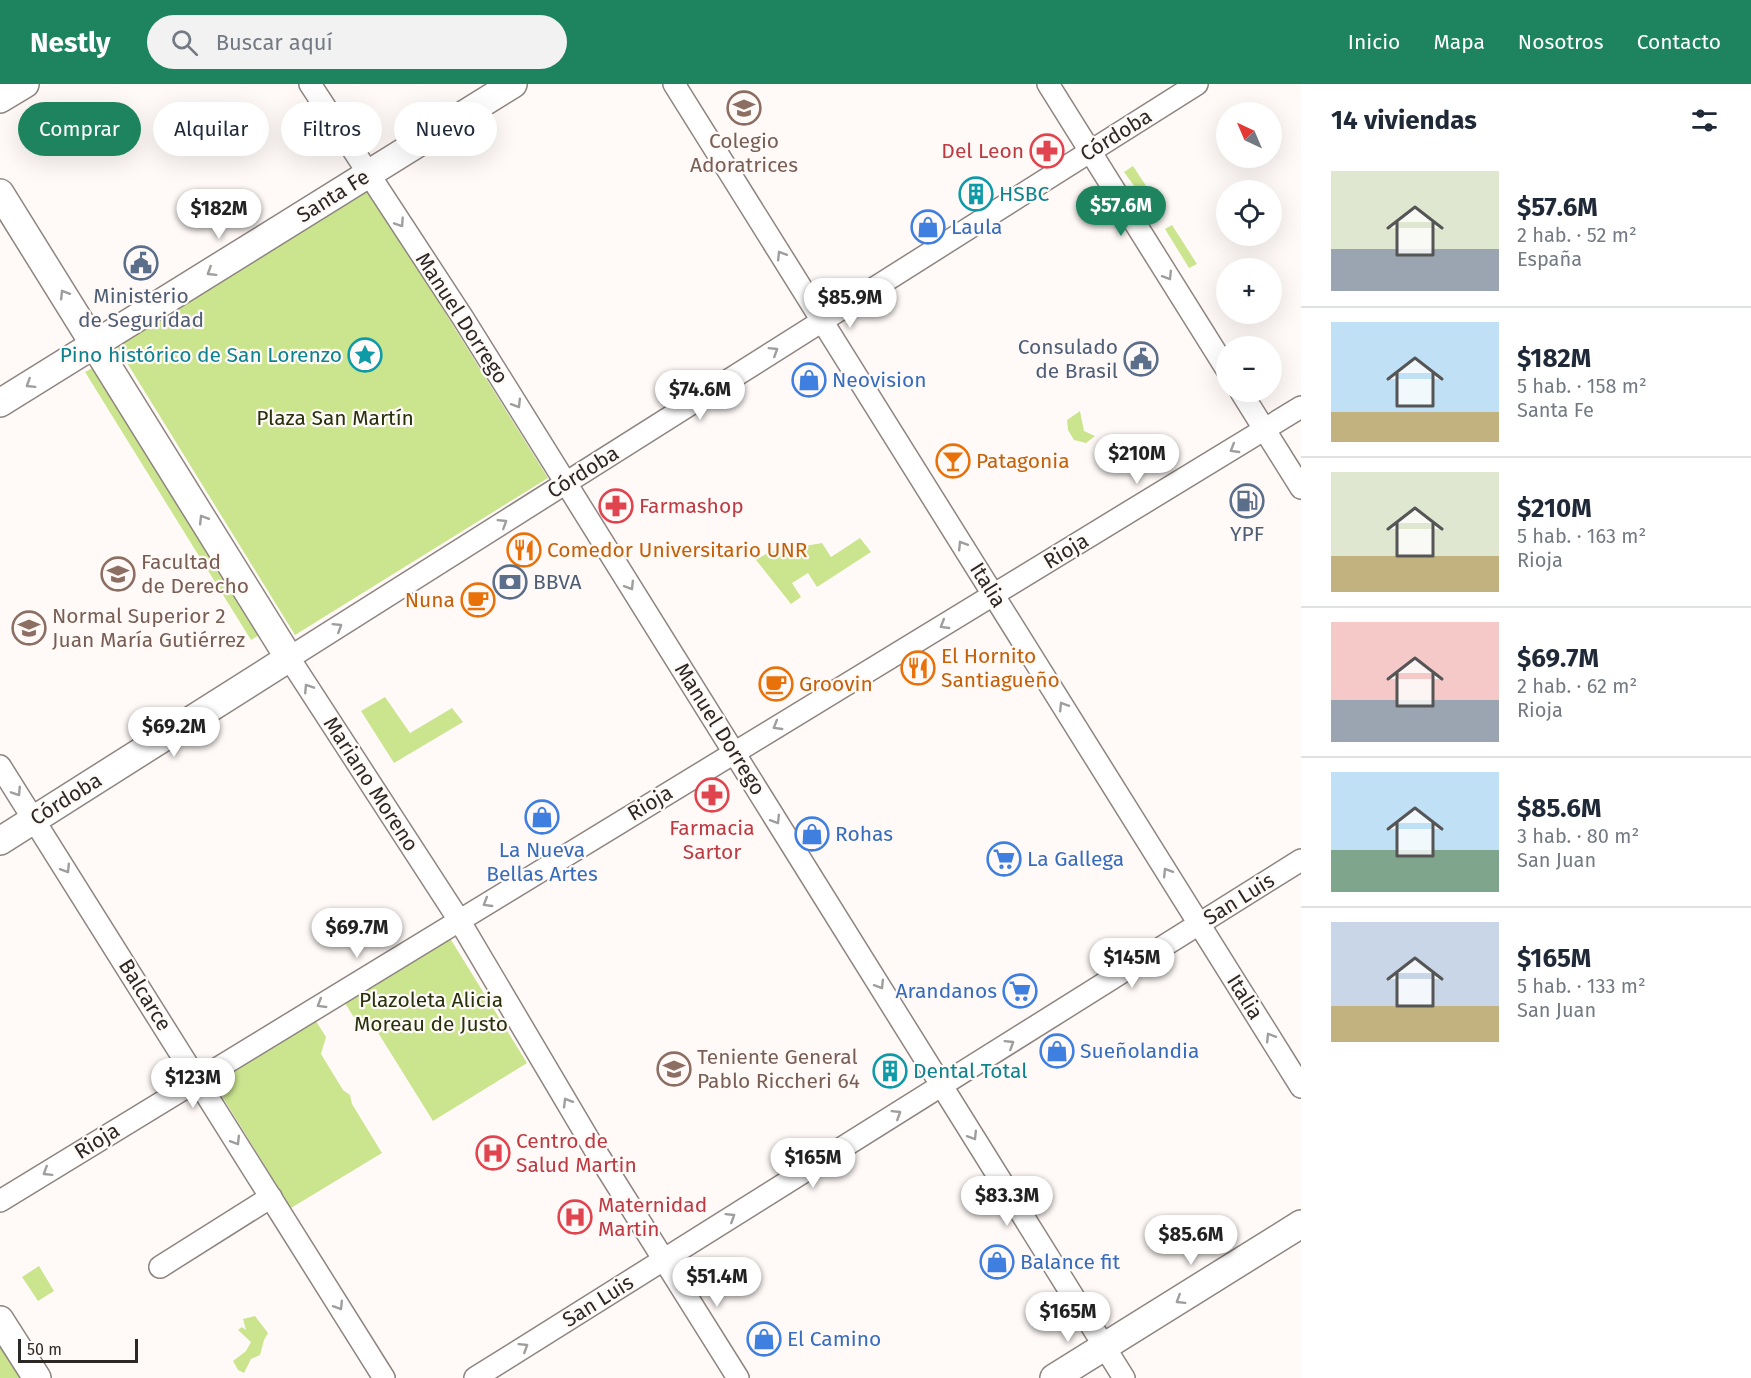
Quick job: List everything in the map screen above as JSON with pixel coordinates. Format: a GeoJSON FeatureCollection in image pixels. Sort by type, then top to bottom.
{"type":"FeatureCollection","features":[{"type":"Feature","properties":{"kind":"main road"},"geometry":{"type":"LineString","coordinates":[[0,99],[25,84]]}},
{"type":"Feature","properties":{"kind":"main road","name":"Santa Fe"},"geometry":{"type":"LineString","coordinates":[[0,403],[513,84]]}},
{"type":"Feature","properties":{"kind":"main road","name":"Mariano Moreno"},"geometry":{"type":"LineString","coordinates":[[0,193],[289,658]]}},
{"type":"Feature","properties":{"kind":"main road","name":"Córdoba"},"geometry":{"type":"LineString","coordinates":[[0,841],[289,658]]}},
{"type":"Feature","properties":{"kind":"main road"},"geometry":{"type":"LineString","coordinates":[[1054,1378],[1301,1224]]}},
{"type":"Feature","properties":{"kind":"main road"},"geometry":{"type":"LineString","coordinates":[[0,1320],[37,1378]]}},
{"type":"Feature","properties":{"kind":"street","name":"Manuel Dorrego"},"geometry":{"type":"LineString","coordinates":[[310,84],[463,318],[1124,1378]]}},
{"type":"Feature","properties":{"kind":"street","name":"Italia"},"geometry":{"type":"LineString","coordinates":[[674,84],[1301,1087]]}},
{"type":"Feature","properties":{"kind":"street"},"geometry":{"type":"LineString","coordinates":[[1048,84],[1216,352]]}},
{"type":"Feature","properties":{"kind":"street","name":"Córdoba"},"geometry":{"type":"LineString","coordinates":[[289,658],[1197,84]]}},
{"type":"Feature","properties":{"kind":"street"},"geometry":{"type":"LineString","coordinates":[[1247,402],[1301,488]]}},
{"type":"Feature","properties":{"kind":"street","name":"Rioja"},"geometry":{"type":"LineString","coordinates":[[0,1201],[1301,407]]}},
{"type":"Feature","properties":{"kind":"street","name":"Mariano Moreno"},"geometry":{"type":"LineString","coordinates":[[289,658],[459,920],[596,1150],[738,1378]]}},
{"type":"Feature","properties":{"kind":"street","name":"Balcarce"},"geometry":{"type":"LineString","coordinates":[[0,766],[384,1378]]}},
{"type":"Feature","properties":{"kind":"street","name":"San Luis"},"geometry":{"type":"LineString","coordinates":[[475,1378],[1301,860]]}},
{"type":"Feature","properties":{"kind":"street"},"geometry":{"type":"LineString","coordinates":[[160,1267],[271,1197]]}},
{"type":"Feature","properties":{"kind":"green space"},"geometry":{"type":"Polygon","coordinates":[[[1133,166],[1158,204],[1151,209],[1124,172],[1133,166]]]}},
{"type":"Feature","properties":{"kind":"green space","name":"Plaza San Martín"},"geometry":{"type":"Polygon","coordinates":[[[353,188],[370,192],[548,478],[295,635],[111,337],[353,188]]]}},
{"type":"Feature","properties":{"kind":"green space"},"geometry":{"type":"Polygon","coordinates":[[[1172,225],[1197,264],[1189,268],[1165,229],[1172,225]]]}},
{"type":"Feature","properties":{"kind":"green space"},"geometry":{"type":"Polygon","coordinates":[[[94,367],[261,634],[251,640],[85,372],[94,367]]]}},
{"type":"Feature","properties":{"kind":"green space"},"geometry":{"type":"Polygon","coordinates":[[[1080,411],[1084,431],[1095,436],[1086,443],[1074,440],[1068,430],[1067,420],[1080,411]]]}},
{"type":"Feature","properties":{"kind":"green space"},"geometry":{"type":"Polygon","coordinates":[[[860,538],[871,552],[817,587],[808,573],[792,583],[801,597],[791,604],[756,560],[769,552],[822,543],[831,557],[860,538]]]}},
{"type":"Feature","properties":{"kind":"green space"},"geometry":{"type":"Polygon","coordinates":[[[385,697],[410,733],[452,708],[463,722],[394,763],[361,711],[385,697]]]}},
{"type":"Feature","properties":{"kind":"green space","name":"Plazoleta Alicia Moreau de Justo"},"geometry":{"type":"Polygon","coordinates":[[[448,935],[527,1063],[433,1121],[372,1023],[355,1019],[343,1000],[448,935]]]}},
{"type":"Feature","properties":{"kind":"green space"},"geometry":{"type":"Polygon","coordinates":[[[314,1018],[326,1037],[321,1054],[343,1090],[350,1095],[352,1104],[382,1153],[291,1208],[212,1080],[314,1018]]]}},
{"type":"Feature","properties":{"kind":"green space"},"geometry":{"type":"Polygon","coordinates":[[[39,1266],[54,1291],[38,1301],[22,1277],[39,1266]]]}},
{"type":"Feature","properties":{"kind":"green space"},"geometry":{"type":"Polygon","coordinates":[[[255,1316],[268,1333],[260,1355],[251,1359],[244,1373],[238,1370],[233,1361],[246,1351],[251,1342],[238,1330],[242,1327],[246,1330],[243,1319],[255,1316]]]}},
{"type":"Feature","properties":{"kind":"green space"},"geometry":{"type":"Polygon","coordinates":[[[0,1320],[37,1378],[0,1378],[0,1320]]]}},
{"type":"Feature","properties":{"kind":"place","name":"Colegio Adoratrices"},"geometry":{"type":"Point","coordinates":[744,108]}},
{"type":"Feature","properties":{"kind":"place","name":"Del Leon"},"geometry":{"type":"Point","coordinates":[1047,151]}},
{"type":"Feature","properties":{"kind":"place","name":"HSBC"},"geometry":{"type":"Point","coordinates":[976,194]}},
{"type":"Feature","properties":{"kind":"place","name":"Laula"},"geometry":{"type":"Point","coordinates":[928,227]}},
{"type":"Feature","properties":{"kind":"place","name":"Ministerio de Seguridad"},"geometry":{"type":"Point","coordinates":[141,263]}},
{"type":"Feature","properties":{"kind":"place","name":"Pino histórico de San Lorenzo"},"geometry":{"type":"Point","coordinates":[365,355]}},
{"type":"Feature","properties":{"kind":"place","name":"Consulado de Brasil"},"geometry":{"type":"Point","coordinates":[1141,359]}},
{"type":"Feature","properties":{"kind":"place","name":"Neovision"},"geometry":{"type":"Point","coordinates":[809,380]}},
{"type":"Feature","properties":{"kind":"place","name":"Patagonia"},"geometry":{"type":"Point","coordinates":[953,461]}},
{"type":"Feature","properties":{"kind":"place","name":"YPF"},"geometry":{"type":"Point","coordinates":[1247,501]}},
{"type":"Feature","properties":{"kind":"place","name":"Farmashop"},"geometry":{"type":"Point","coordinates":[616,506]}},
{"type":"Feature","properties":{"kind":"place","name":"Comedor Universitario UNR"},"geometry":{"type":"Point","coordinates":[524,550]}},
{"type":"Feature","properties":{"kind":"place","name":"Facultad de Derecho"},"geometry":{"type":"Point","coordinates":[118,574]}},
{"type":"Feature","properties":{"kind":"place","name":"BBVA"},"geometry":{"type":"Point","coordinates":[510,582]}},
{"type":"Feature","properties":{"kind":"place","name":"Nuna"},"geometry":{"type":"Point","coordinates":[478,600]}},
{"type":"Feature","properties":{"kind":"place","name":"Normal Superior 2 Juan María Gutiérrez"},"geometry":{"type":"Point","coordinates":[29,628]}},
{"type":"Feature","properties":{"kind":"place","name":"El Hornito Santiagueño"},"geometry":{"type":"Point","coordinates":[918,668]}},
{"type":"Feature","properties":{"kind":"place","name":"Groovin"},"geometry":{"type":"Point","coordinates":[776,684]}},
{"type":"Feature","properties":{"kind":"place","name":"Farmacia Sartor"},"geometry":{"type":"Point","coordinates":[712,795]}},
{"type":"Feature","properties":{"kind":"place","name":"La Nueva Bellas Artes"},"geometry":{"type":"Point","coordinates":[542,817]}},
{"type":"Feature","properties":{"kind":"place","name":"Rohas"},"geometry":{"type":"Point","coordinates":[812,834]}},
{"type":"Feature","properties":{"kind":"place","name":"La Gallega"},"geometry":{"type":"Point","coordinates":[1004,859]}},
{"type":"Feature","properties":{"kind":"place","name":"Arandanos"},"geometry":{"type":"Point","coordinates":[1020,991]}},
{"type":"Feature","properties":{"kind":"place","name":"Sueñolandia"},"geometry":{"type":"Point","coordinates":[1057,1051]}},
{"type":"Feature","properties":{"kind":"place","name":"Teniente General Pablo Riccheri 64"},"geometry":{"type":"Point","coordinates":[674,1069]}},
{"type":"Feature","properties":{"kind":"place","name":"Dental Total"},"geometry":{"type":"Point","coordinates":[890,1071]}},
{"type":"Feature","properties":{"kind":"place","name":"Centro de Salud Martin"},"geometry":{"type":"Point","coordinates":[493,1153]}},
{"type":"Feature","properties":{"kind":"place","name":"Maternidad Martin"},"geometry":{"type":"Point","coordinates":[575,1217]}},
{"type":"Feature","properties":{"kind":"place","name":"Balance fit"},"geometry":{"type":"Point","coordinates":[997,1262]}},
{"type":"Feature","properties":{"kind":"place","name":"El Camino"},"geometry":{"type":"Point","coordinates":[764,1339]}}]}
